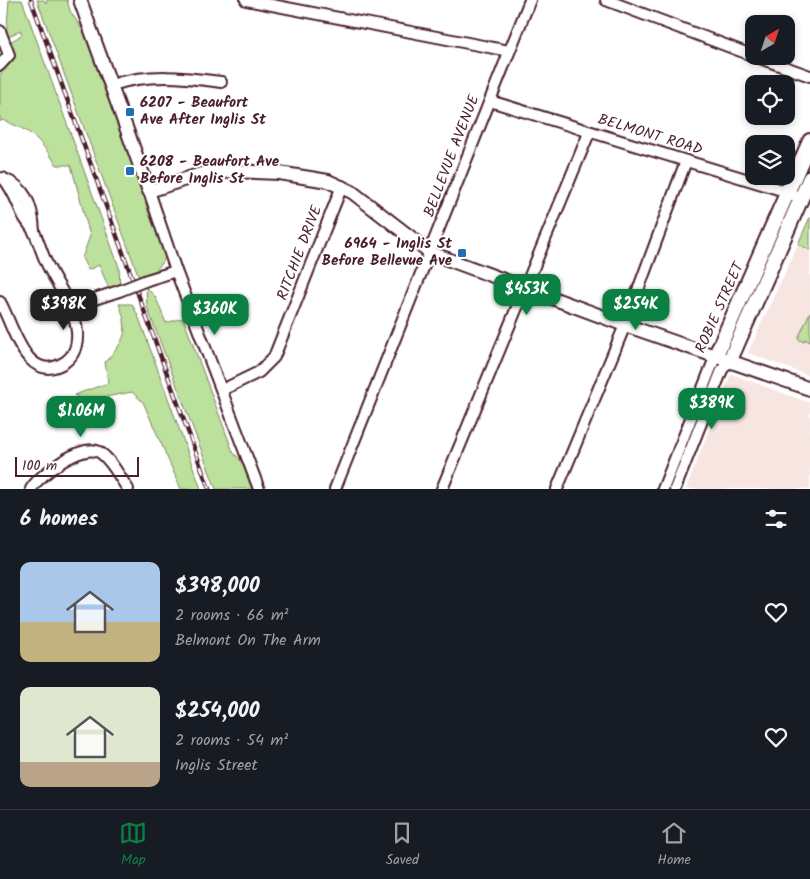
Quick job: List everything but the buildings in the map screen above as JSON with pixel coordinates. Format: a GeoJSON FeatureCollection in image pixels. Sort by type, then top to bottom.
{"type":"FeatureCollection","features":[{"type":"Feature","properties":{"kind":"main road","name":"ROBIE STREET"},"geometry":{"type":"LineString","coordinates":[[716,355],[810,141]]}},
{"type":"Feature","properties":{"kind":"main road","name":"ROBIE STREET"},"geometry":{"type":"LineString","coordinates":[[730,360],[810,178]]}},
{"type":"Feature","properties":{"kind":"street"},"geometry":{"type":"LineString","coordinates":[[80,0],[112,85],[176,270],[259,489]]}},
{"type":"Feature","properties":{"kind":"street"},"geometry":{"type":"LineString","coordinates":[[246,0],[510,51]]}},
{"type":"Feature","properties":{"kind":"street","name":"BELLEVUE AVENUE"},"geometry":{"type":"LineString","coordinates":[[335,489],[431,253],[530,0]]}},
{"type":"Feature","properties":{"kind":"street"},"geometry":{"type":"LineString","coordinates":[[606,0],[745,53]]}},
{"type":"Feature","properties":{"kind":"street"},"geometry":{"type":"LineString","coordinates":[[0,31],[9,55],[0,65]]}},
{"type":"Feature","properties":{"kind":"street"},"geometry":{"type":"LineString","coordinates":[[779,65],[810,76]]}},
{"type":"Feature","properties":{"kind":"street"},"geometry":{"type":"LineString","coordinates":[[112,85],[137,78],[167,76],[221,82]]}},
{"type":"Feature","properties":{"kind":"street","name":"BELMONT ROAD"},"geometry":{"type":"LineString","coordinates":[[490,101],[589,133],[788,192],[801,199]]}},
{"type":"Feature","properties":{"kind":"street"},"geometry":{"type":"LineString","coordinates":[[442,489],[589,133]]}},
{"type":"Feature","properties":{"kind":"street"},"geometry":{"type":"LineString","coordinates":[[557,489],[625,325],[686,161]]}},
{"type":"Feature","properties":{"kind":"street"},"geometry":{"type":"LineString","coordinates":[[149,191],[201,174],[233,171],[279,173],[328,180],[342,186],[431,253],[625,325],[810,389]]}},
{"type":"Feature","properties":{"kind":"street"},"geometry":{"type":"LineString","coordinates":[[0,302],[23,353],[35,363],[50,366],[66,361],[73,353],[77,343],[75,319],[46,261],[34,232],[33,215],[21,188],[1,178]]}},
{"type":"Feature","properties":{"kind":"street","name":"RITCHIE DRIVE"},"geometry":{"type":"LineString","coordinates":[[222,390],[259,372],[274,357],[342,186]]}},
{"type":"Feature","properties":{"kind":"street"},"geometry":{"type":"LineString","coordinates":[[70,307],[176,270]]}},
{"type":"Feature","properties":{"kind":"street","name":"ROBIE STREET"},"geometry":{"type":"LineString","coordinates":[[663,489],[716,355]]}},
{"type":"Feature","properties":{"kind":"street","name":"ROBIE STREET"},"geometry":{"type":"LineString","coordinates":[[675,489],[722,370],[730,360]]}},
{"type":"Feature","properties":{"kind":"street"},"geometry":{"type":"LineString","coordinates":[[31,489],[46,472],[81,452],[90,450],[102,455],[128,489]]}},
{"type":"Feature","properties":{"kind":"shaded area"},"geometry":{"type":"Polygon","coordinates":[[[798,244],[810,250],[810,376],[748,353],[798,244]]]}},
{"type":"Feature","properties":{"kind":"shaded area"},"geometry":{"type":"Polygon","coordinates":[[[731,374],[810,403],[810,489],[686,489],[731,374]]]}},
{"type":"Feature","properties":{"kind":"green space"},"geometry":{"type":"Polygon","coordinates":[[[9,0],[22,0],[119,267],[120,288],[110,291],[99,265],[88,270],[82,258],[90,236],[71,165],[57,165],[40,142],[28,132],[2,120],[0,122],[0,75],[12,54],[8,43],[22,35],[20,30],[6,39],[9,0]]]}},
{"type":"Feature","properties":{"kind":"green space"},"geometry":{"type":"Polygon","coordinates":[[[37,0],[44,0],[46,3],[47,0],[67,0],[70,11],[84,32],[144,194],[150,218],[167,256],[153,274],[140,280],[37,0]]]}},
{"type":"Feature","properties":{"kind":"green space"},"geometry":{"type":"Polygon","coordinates":[[[810,217],[810,250],[798,244],[810,217]]]}},
{"type":"Feature","properties":{"kind":"green space"},"geometry":{"type":"Polygon","coordinates":[[[146,287],[156,298],[166,323],[183,318],[233,452],[242,462],[252,489],[216,489],[147,307],[146,287]]]}},
{"type":"Feature","properties":{"kind":"green space"},"geometry":{"type":"Polygon","coordinates":[[[119,304],[132,304],[139,318],[201,489],[181,489],[143,402],[132,392],[84,401],[74,395],[108,383],[105,362],[121,342],[125,329],[119,304]]]}},
{"type":"Feature","properties":{"kind":"green space"},"geometry":{"type":"Polygon","coordinates":[[[810,312],[810,342],[805,339],[804,342],[798,339],[810,312]]]}},
{"type":"Feature","properties":{"kind":"railway"},"geometry":{"type":"LineString","coordinates":[[31,0],[209,489]]}},
{"type":"Feature","properties":{"kind":"place","name":"6207 - Beaufort Ave After Inglis St"},"geometry":{"type":"Point","coordinates":[130,112]}},
{"type":"Feature","properties":{"kind":"place","name":"6208 - Beaufort Ave Before Inglis St"},"geometry":{"type":"Point","coordinates":[130,171]}},
{"type":"Feature","properties":{"kind":"place","name":"6964 - Inglis St Before Bellevue Ave"},"geometry":{"type":"Point","coordinates":[462,253]}}]}
